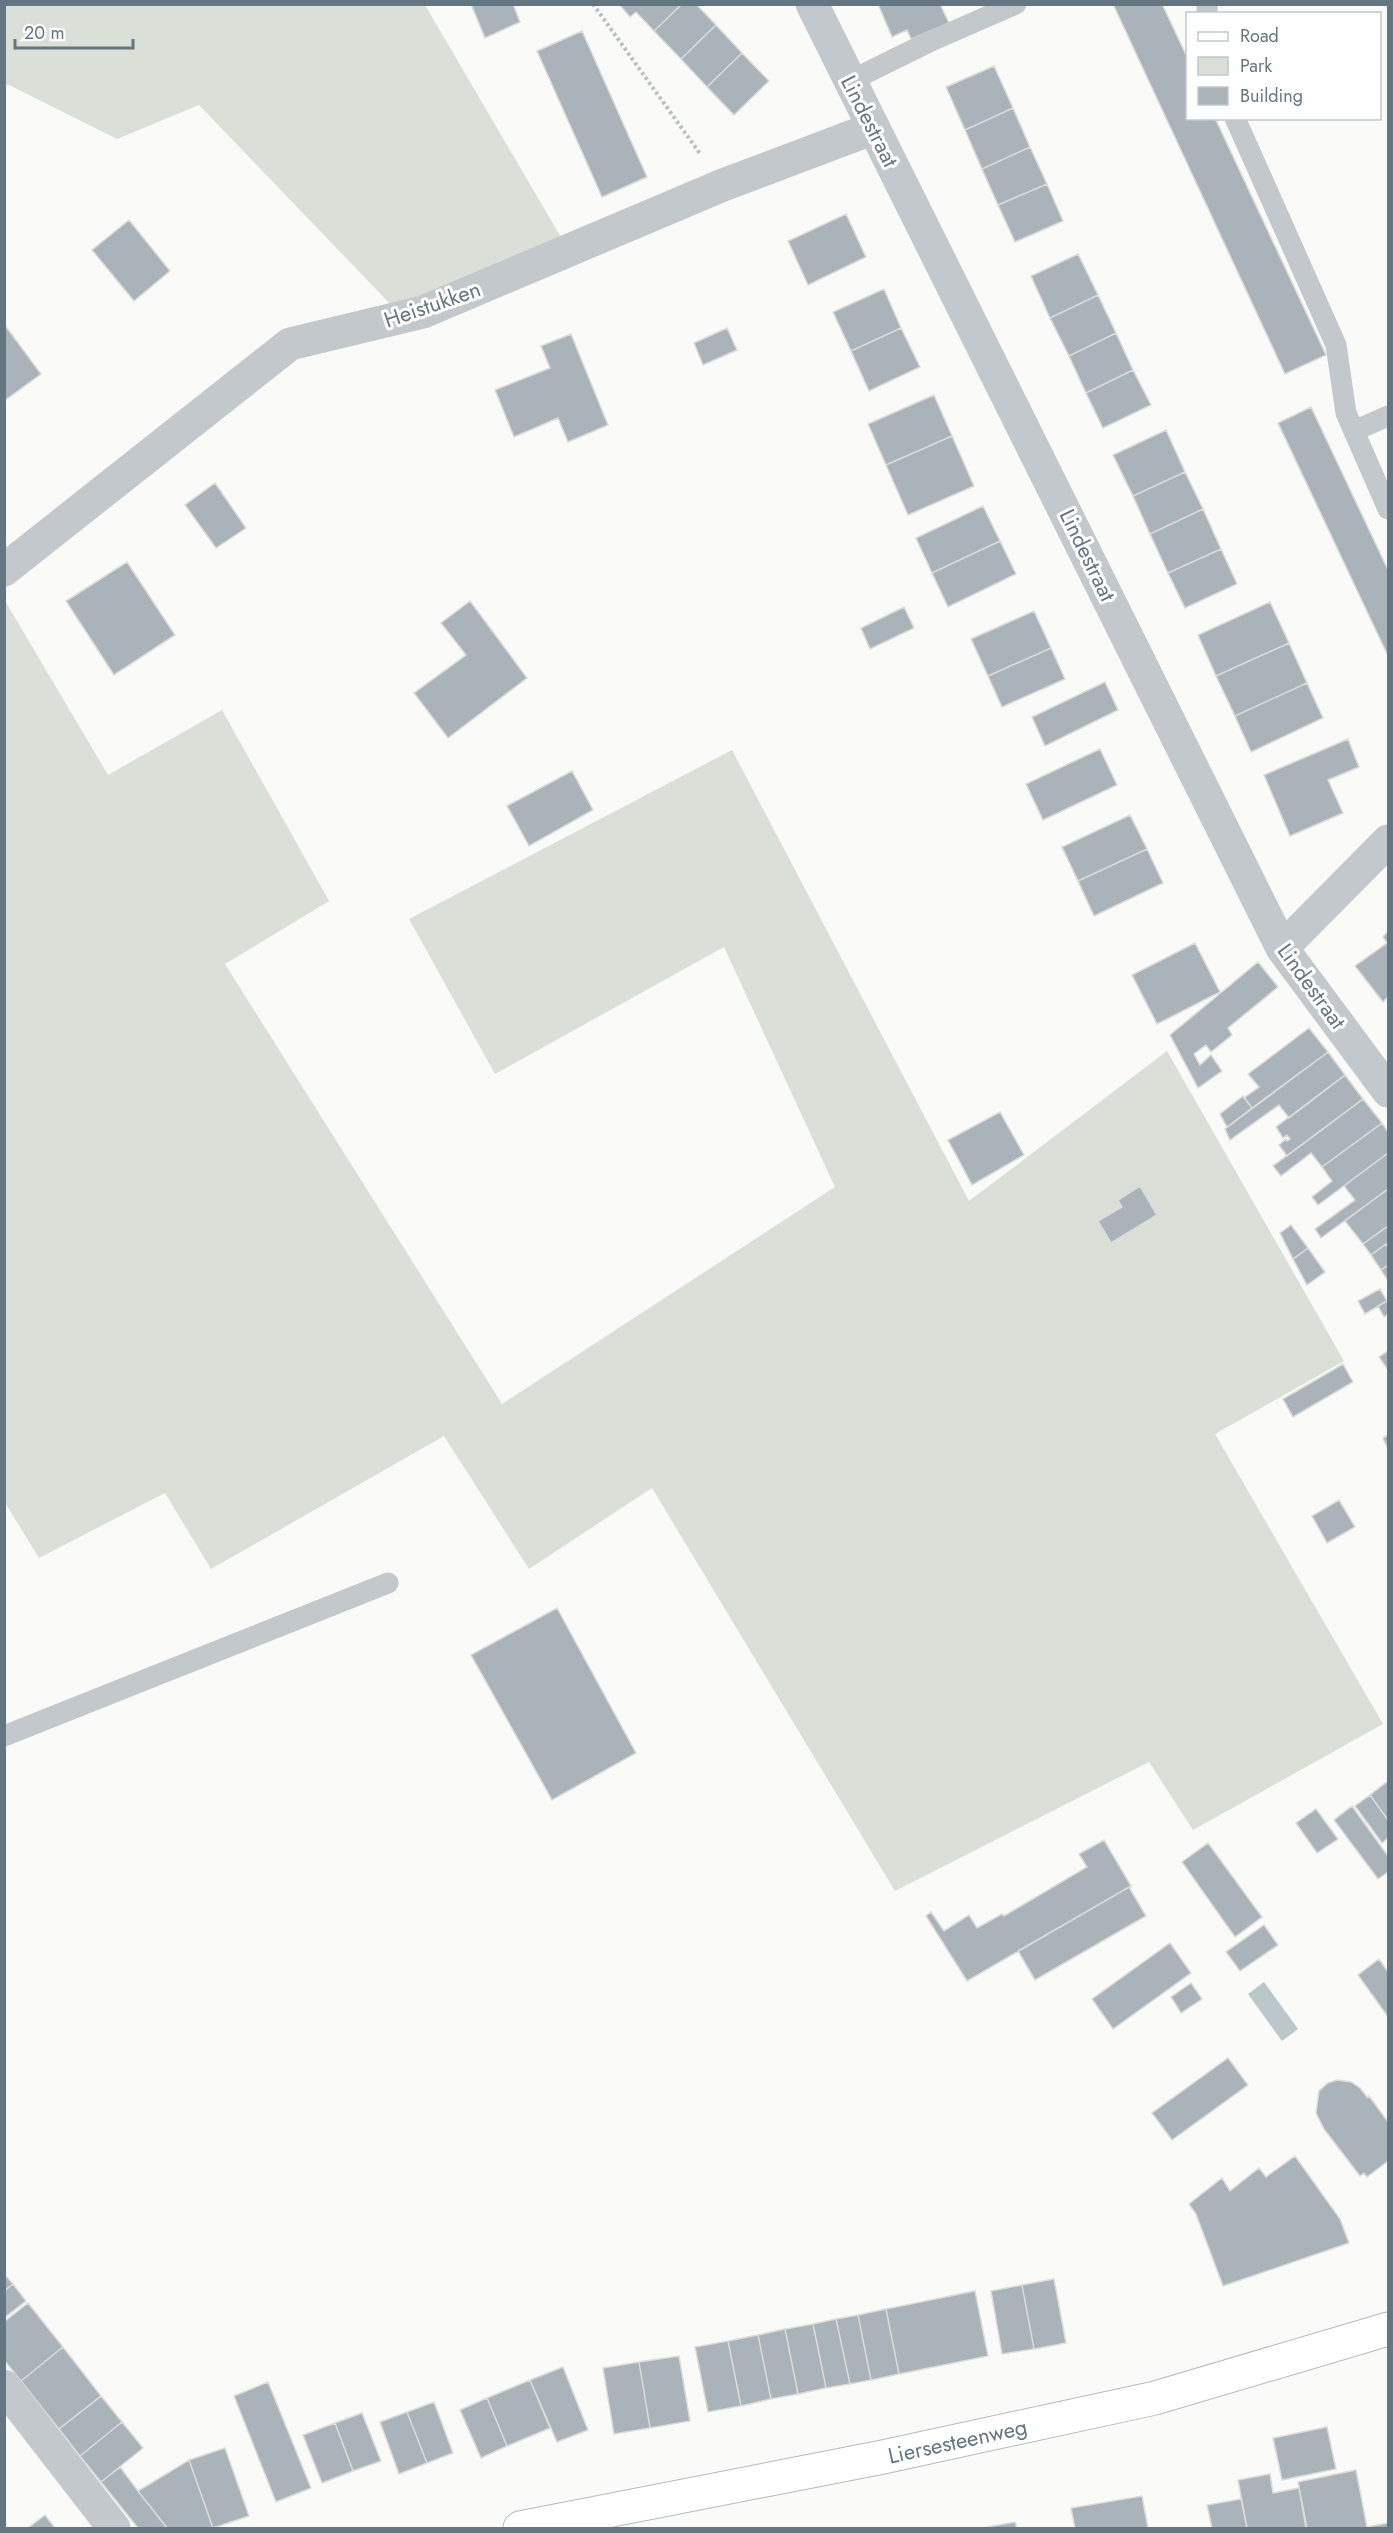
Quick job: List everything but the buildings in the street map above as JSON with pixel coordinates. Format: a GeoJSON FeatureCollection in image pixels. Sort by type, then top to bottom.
{"type":"FeatureCollection","features":[{"type":"Feature","properties":{"kind":"main road","name":"Liersesteenweg"},"geometry":{"type":"LineString","coordinates":[[520,2529],[884,2457],[1155,2398],[1389,2329]]}},
{"type":"Feature","properties":{"kind":"street","name":"Lindestraat"},"geometry":{"type":"LineString","coordinates":[[812,4],[1282,948],[1389,1091]]}},
{"type":"Feature","properties":{"kind":"street","name":"Heistukken"},"geometry":{"type":"LineString","coordinates":[[4,570],[290,344],[423,312],[723,185],[874,128]]}},
{"type":"Feature","properties":{"kind":"street"},"geometry":{"type":"LineString","coordinates":[[1282,948],[1389,841]]}},
{"type":"Feature","properties":{"kind":"street"},"geometry":{"type":"LineString","coordinates":[[4,2386],[114,2529]]}},
{"type":"Feature","properties":{"kind":"lane"},"geometry":{"type":"LineString","coordinates":[[850,81],[929,42],[1017,4]]}},
{"type":"Feature","properties":{"kind":"lane"},"geometry":{"type":"LineString","coordinates":[[1236,120],[1336,345],[1346,413],[1389,509]]}},
{"type":"Feature","properties":{"kind":"lane"},"geometry":{"type":"LineString","coordinates":[[1354,431],[1389,416]]}},
{"type":"Feature","properties":{"kind":"lane"},"geometry":{"type":"LineString","coordinates":[[4,1736],[388,1583]]}},
{"type":"Feature","properties":{"kind":"path"},"geometry":{"type":"LineString","coordinates":[[593,4],[723,185]]}},
{"type":"Feature","properties":{"kind":"green space"},"geometry":{"type":"Polygon","coordinates":[[[4,5],[425,5],[562,239],[397,311],[199,105],[117,139],[5,85],[4,5]]]}},
{"type":"Feature","properties":{"kind":"green space"},"geometry":{"type":"Polygon","coordinates":[[[4,599],[108,775],[222,710],[329,901],[225,964],[502,1404],[835,1187],[724,947],[495,1074],[409,919],[732,750],[969,1201],[1167,1051],[1344,1361],[1215,1434],[1383,1724],[1193,1830],[1149,1762],[895,1891],[652,1488],[529,1569],[444,1436],[211,1569],[165,1493],[39,1558],[4,1501],[4,599]]]}},
{"type":"Feature","properties":{"kind":"shaded area"},"geometry":{"type":"Polygon","coordinates":[[[1264,1982],[1298,2029],[1282,2041],[1248,1994],[1264,1982]]]}}]}
